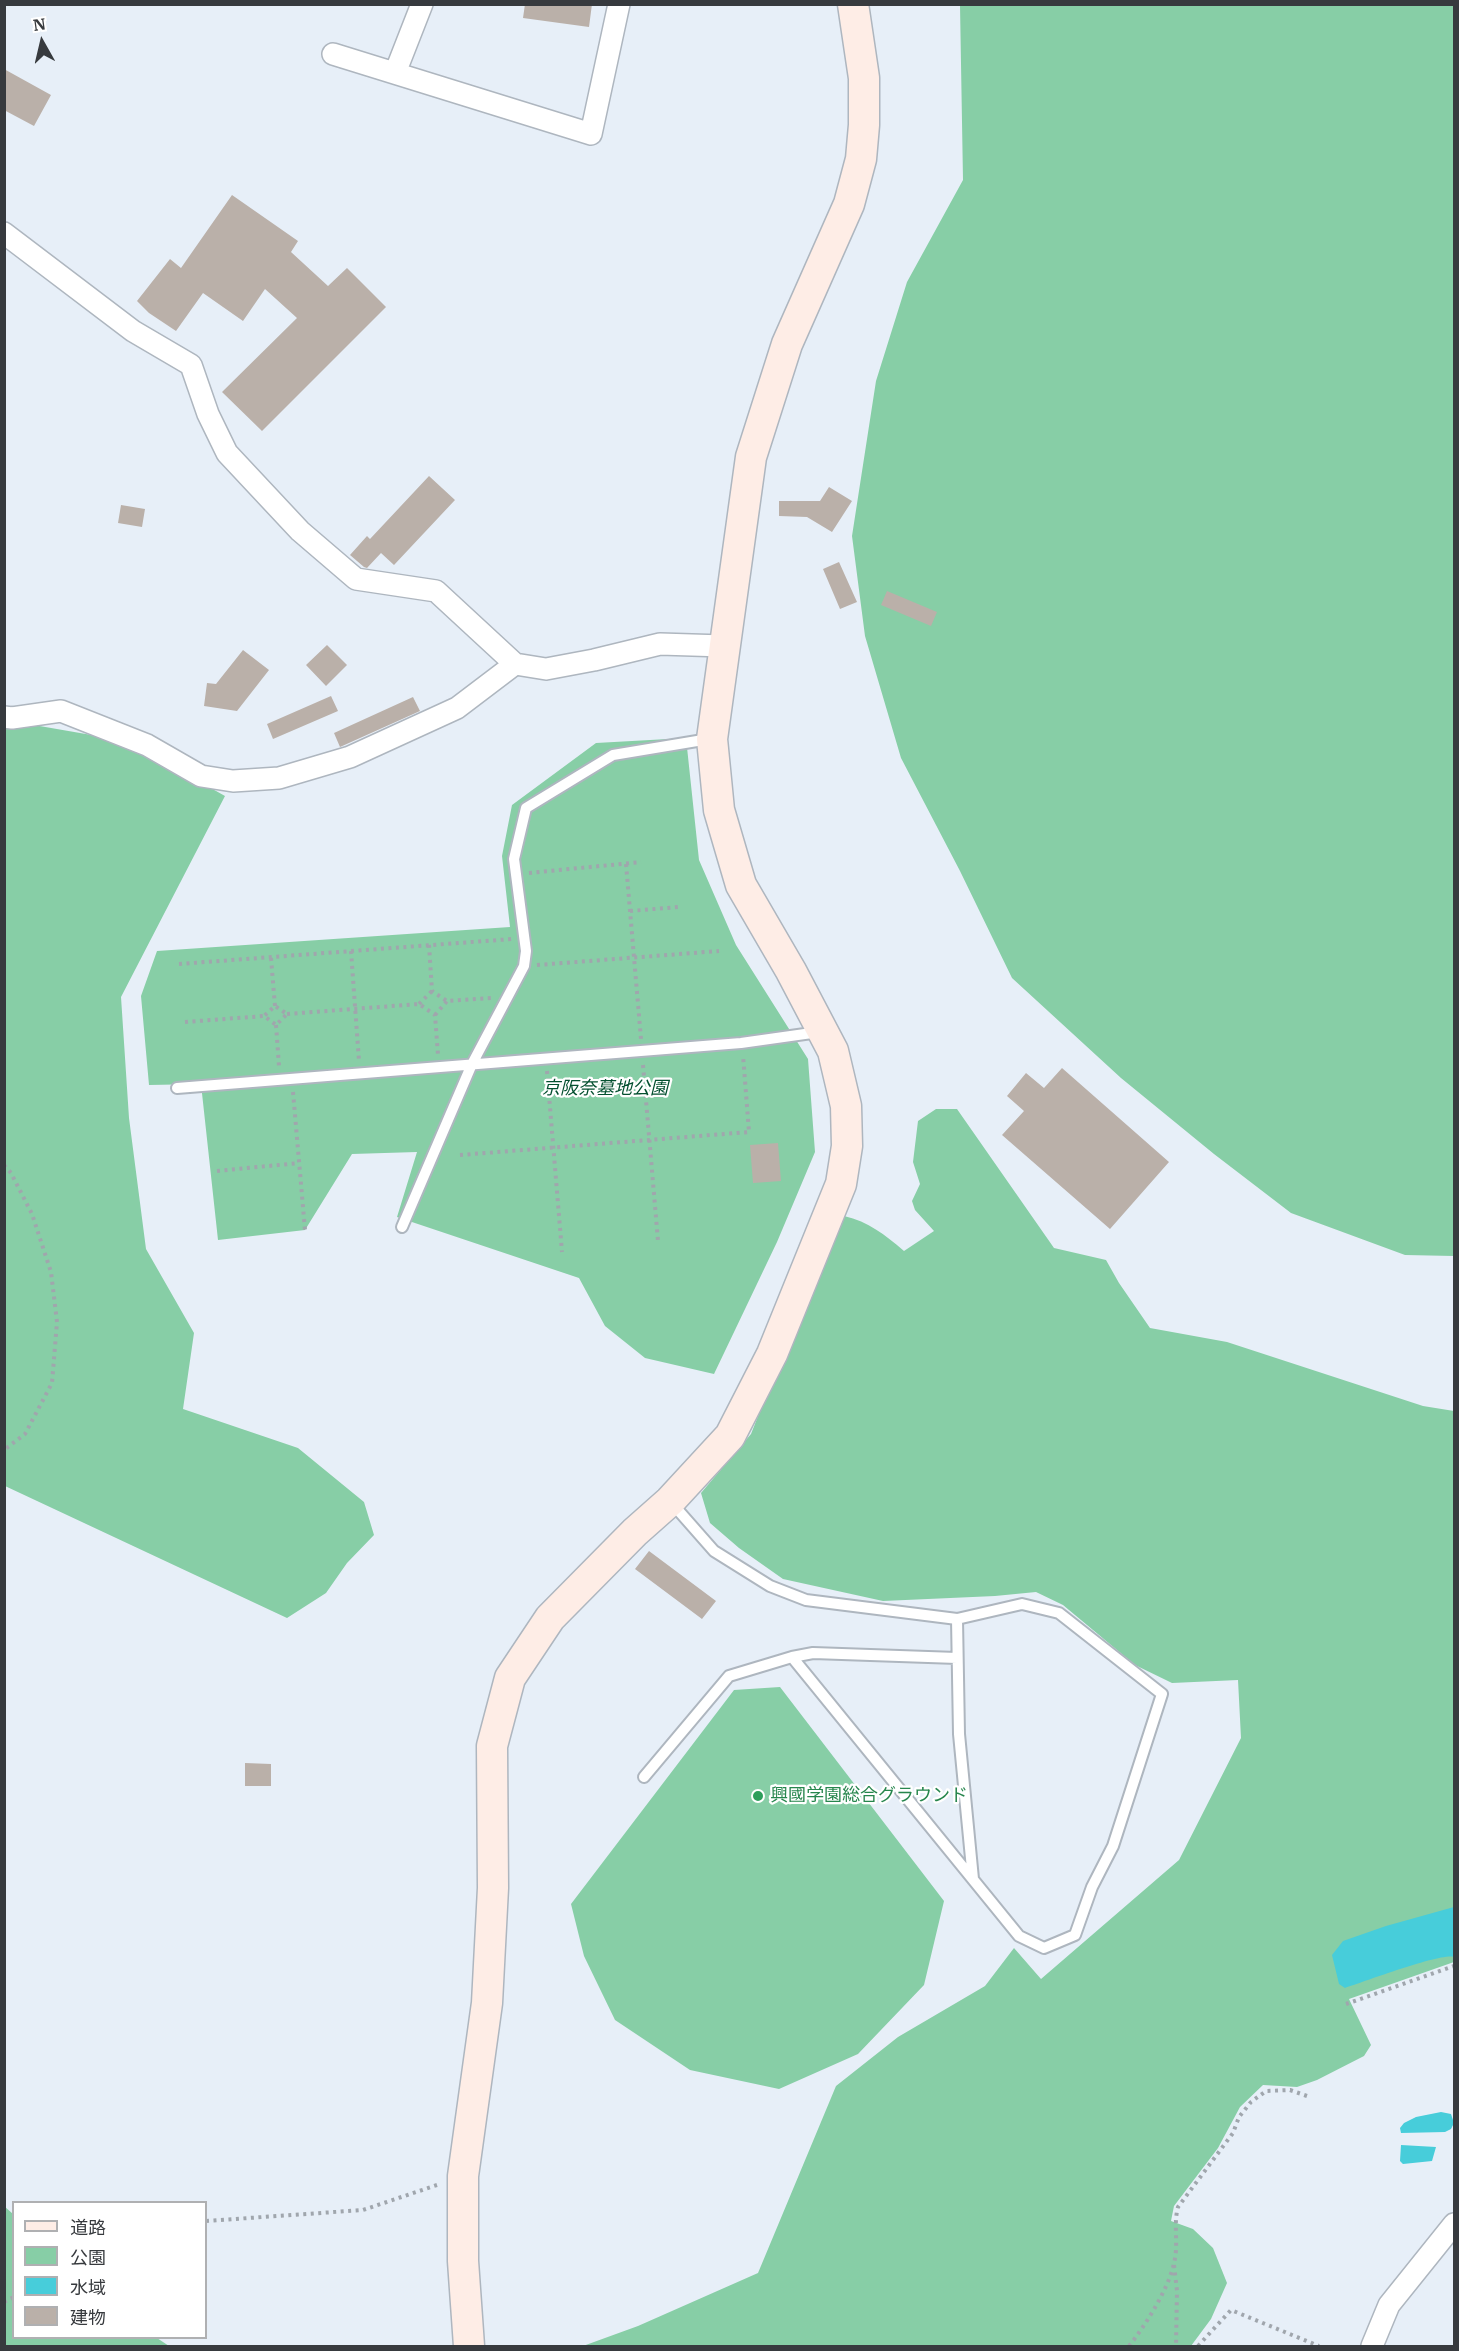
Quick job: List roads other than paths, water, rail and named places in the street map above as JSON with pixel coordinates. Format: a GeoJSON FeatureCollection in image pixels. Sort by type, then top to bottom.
{"type":"FeatureCollection","features":[{"type":"Feature","properties":{"kind":"street"},"geometry":{"type":"LineString","coordinates":[[395,73],[422,4]]}},
{"type":"Feature","properties":{"kind":"street"},"geometry":{"type":"LineString","coordinates":[[333,54],[591,134],[619,4]]}},
{"type":"Feature","properties":{"kind":"street"},"geometry":{"type":"LineString","coordinates":[[469,2346],[463,2261],[463,2176],[487,2003],[493,1888],[492,1746],[510,1678],[550,1618],[635,1532],[670,1501],[730,1436],[772,1354],[841,1184],[847,1146],[846,1106],[833,1051],[791,970],[741,885],[719,810],[712,739],[751,457],[787,344],[849,204],[861,159],[864,78],[854,4]]}},
{"type":"Feature","properties":{"kind":"street"},"geometry":{"type":"LineString","coordinates":[[4,233],[133,331],[191,365],[208,414],[227,453],[300,531],[356,579],[436,591],[515,664],[546,669],[660,644],[724,646]]}},
{"type":"Feature","properties":{"kind":"street"},"geometry":{"type":"LineString","coordinates":[[4,717],[12,718],[61,711],[147,745],[201,776],[233,781],[279,778],[350,757],[457,708],[515,664]]}},
{"type":"Feature","properties":{"kind":"street"},"geometry":{"type":"LineString","coordinates":[[1372,2346],[1389,2305],[1455,2224]]}},
{"type":"Feature","properties":{"kind":"lane"},"geometry":{"type":"LineString","coordinates":[[402,1227],[472,1064],[525,966],[525,938],[514,860],[526,808],[613,754],[712,739]]}},
{"type":"Feature","properties":{"kind":"lane"},"geometry":{"type":"LineString","coordinates":[[177,1088],[741,1043],[822,1031]]}},
{"type":"Feature","properties":{"kind":"lane"},"geometry":{"type":"LineString","coordinates":[[670,1501],[714,1551],[770,1586],[806,1600],[957,1619],[1022,1604],[1059,1613],[1162,1694],[1113,1846],[1092,1887],[1075,1935],[1044,1948],[1019,1936],[792,1657]]}},
{"type":"Feature","properties":{"kind":"lane"},"geometry":{"type":"LineString","coordinates":[[957,1619],[959,1734],[973,1879]]}},
{"type":"Feature","properties":{"kind":"lane"},"geometry":{"type":"LineString","coordinates":[[644,1776],[729,1676],[813,1653],[957,1658]]}},
{"type":"Feature","properties":{"kind":"water"},"geometry":{"type":"Polygon","coordinates":[[[1454,1907],[1454,1957],[1418,1963],[1345,1988],[1339,1984],[1332,1955],[1343,1941],[1454,1907]]]}},
{"type":"Feature","properties":{"kind":"water"},"geometry":{"type":"Polygon","coordinates":[[[1441,2112],[1451,2114],[1454,2123],[1451,2129],[1445,2132],[1401,2133],[1400,2128],[1404,2123],[1416,2117],[1441,2112]]]}},
{"type":"Feature","properties":{"kind":"water"},"geometry":{"type":"Polygon","coordinates":[[[1401,2145],[1436,2147],[1432,2161],[1403,2164],[1400,2161],[1401,2145]]]}},
{"type":"Feature","properties":{"kind":"place","name":"興國学園総合グラウンド"},"geometry":{"type":"Point","coordinates":[758,1796]}},
{"type":"Feature","properties":{"kind":"park label","name":"京阪奈墓地公園"},"geometry":{"type":"Point","coordinates":[605,1089]}}]}
